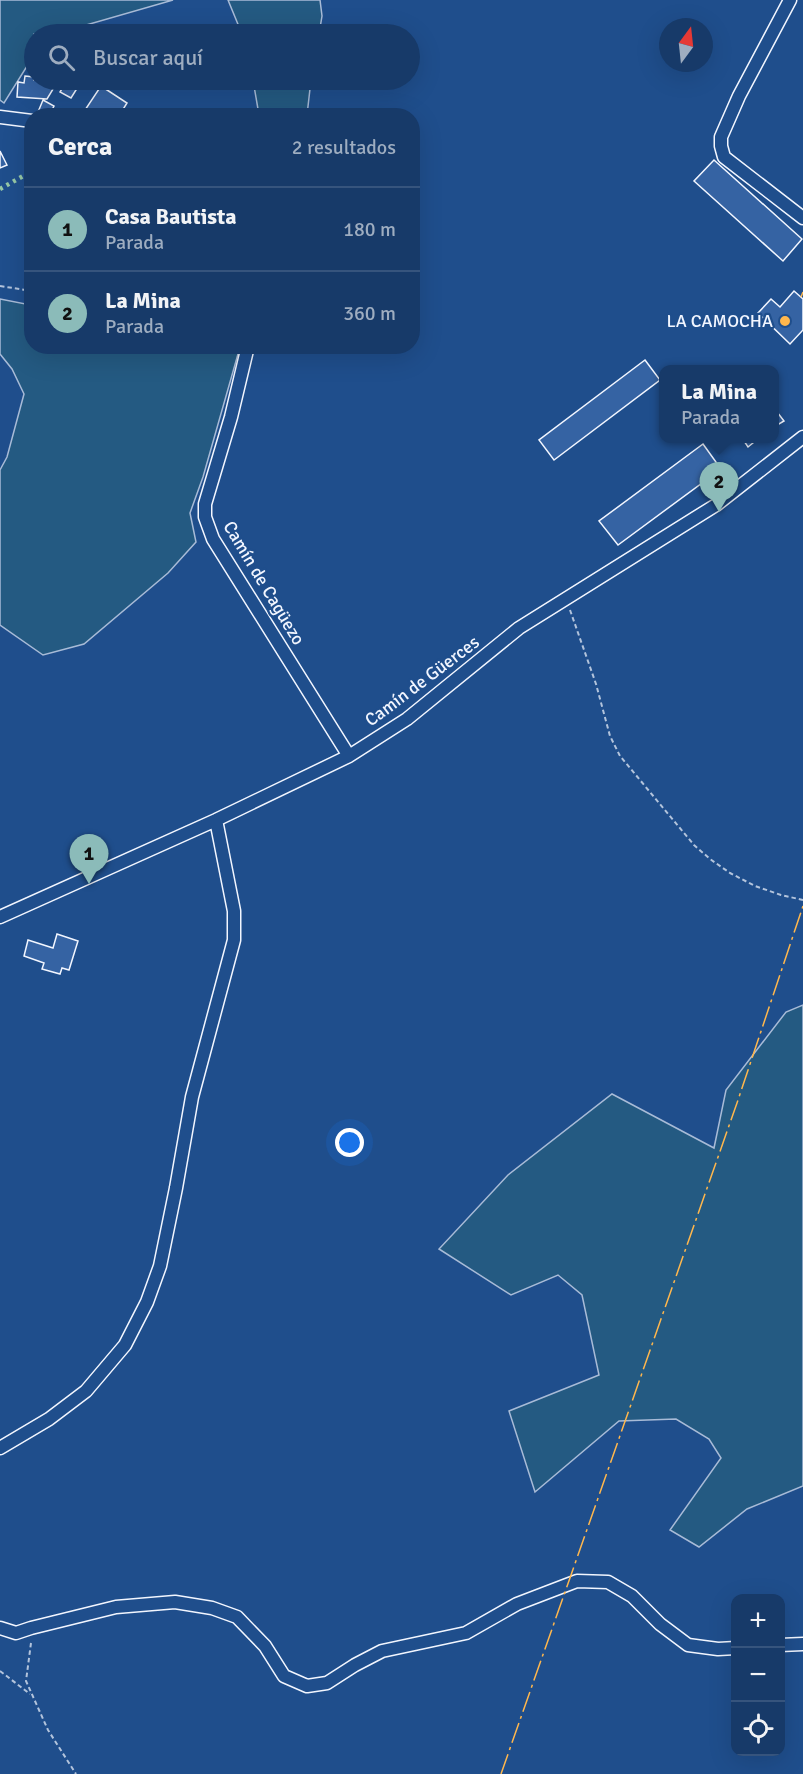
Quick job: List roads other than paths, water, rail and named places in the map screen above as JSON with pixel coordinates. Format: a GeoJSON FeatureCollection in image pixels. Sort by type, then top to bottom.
{"type":"FeatureCollection","features":[{"type":"Feature","properties":{"kind":"street"},"geometry":{"type":"LineString","coordinates":[[790,0],[739,96],[721,136],[721,146],[724,157],[803,218]]}},
{"type":"Feature","properties":{"kind":"street"},"geometry":{"type":"LineString","coordinates":[[0,117],[24,119]]}},
{"type":"Feature","properties":{"kind":"street","name":"Camín de Cagüezo"},"geometry":{"type":"LineString","coordinates":[[246,354],[231,417],[205,504],[205,517],[213,539],[349,756]]}},
{"type":"Feature","properties":{"kind":"street","name":"Camín de Güerces"},"geometry":{"type":"LineString","coordinates":[[0,917],[216,820],[349,756],[408,719],[519,628],[716,505],[803,437]]}},
{"type":"Feature","properties":{"kind":"street"},"geometry":{"type":"LineString","coordinates":[[0,1448],[49,1419],[86,1391],[125,1345],[147,1302],[157,1275],[176,1188],[192,1097],[234,940],[234,911],[216,820]]}},
{"type":"Feature","properties":{"kind":"street"},"geometry":{"type":"LineString","coordinates":[[0,1628],[16,1633],[116,1606],[175,1602],[212,1608],[237,1617],[265,1646],[284,1676],[307,1686],[327,1683],[382,1651],[466,1633],[517,1604],[577,1581],[608,1582],[632,1596],[660,1624],[688,1645],[731,1648]]}},
{"type":"Feature","properties":{"kind":"street"},"geometry":{"type":"LineString","coordinates":[[785,1645],[803,1644]]}},
{"type":"Feature","properties":{"kind":"place","name":"LA CAMOCHA"},"geometry":{"type":"Point","coordinates":[785,321]}},
{"type":"Feature","properties":{"kind":"place","name":"La Mina"},"geometry":{"type":"Point","coordinates":[719,512]}},
{"type":"Feature","properties":{"kind":"place","name":"Casa Bautista"},"geometry":{"type":"Point","coordinates":[89,884]}}]}
